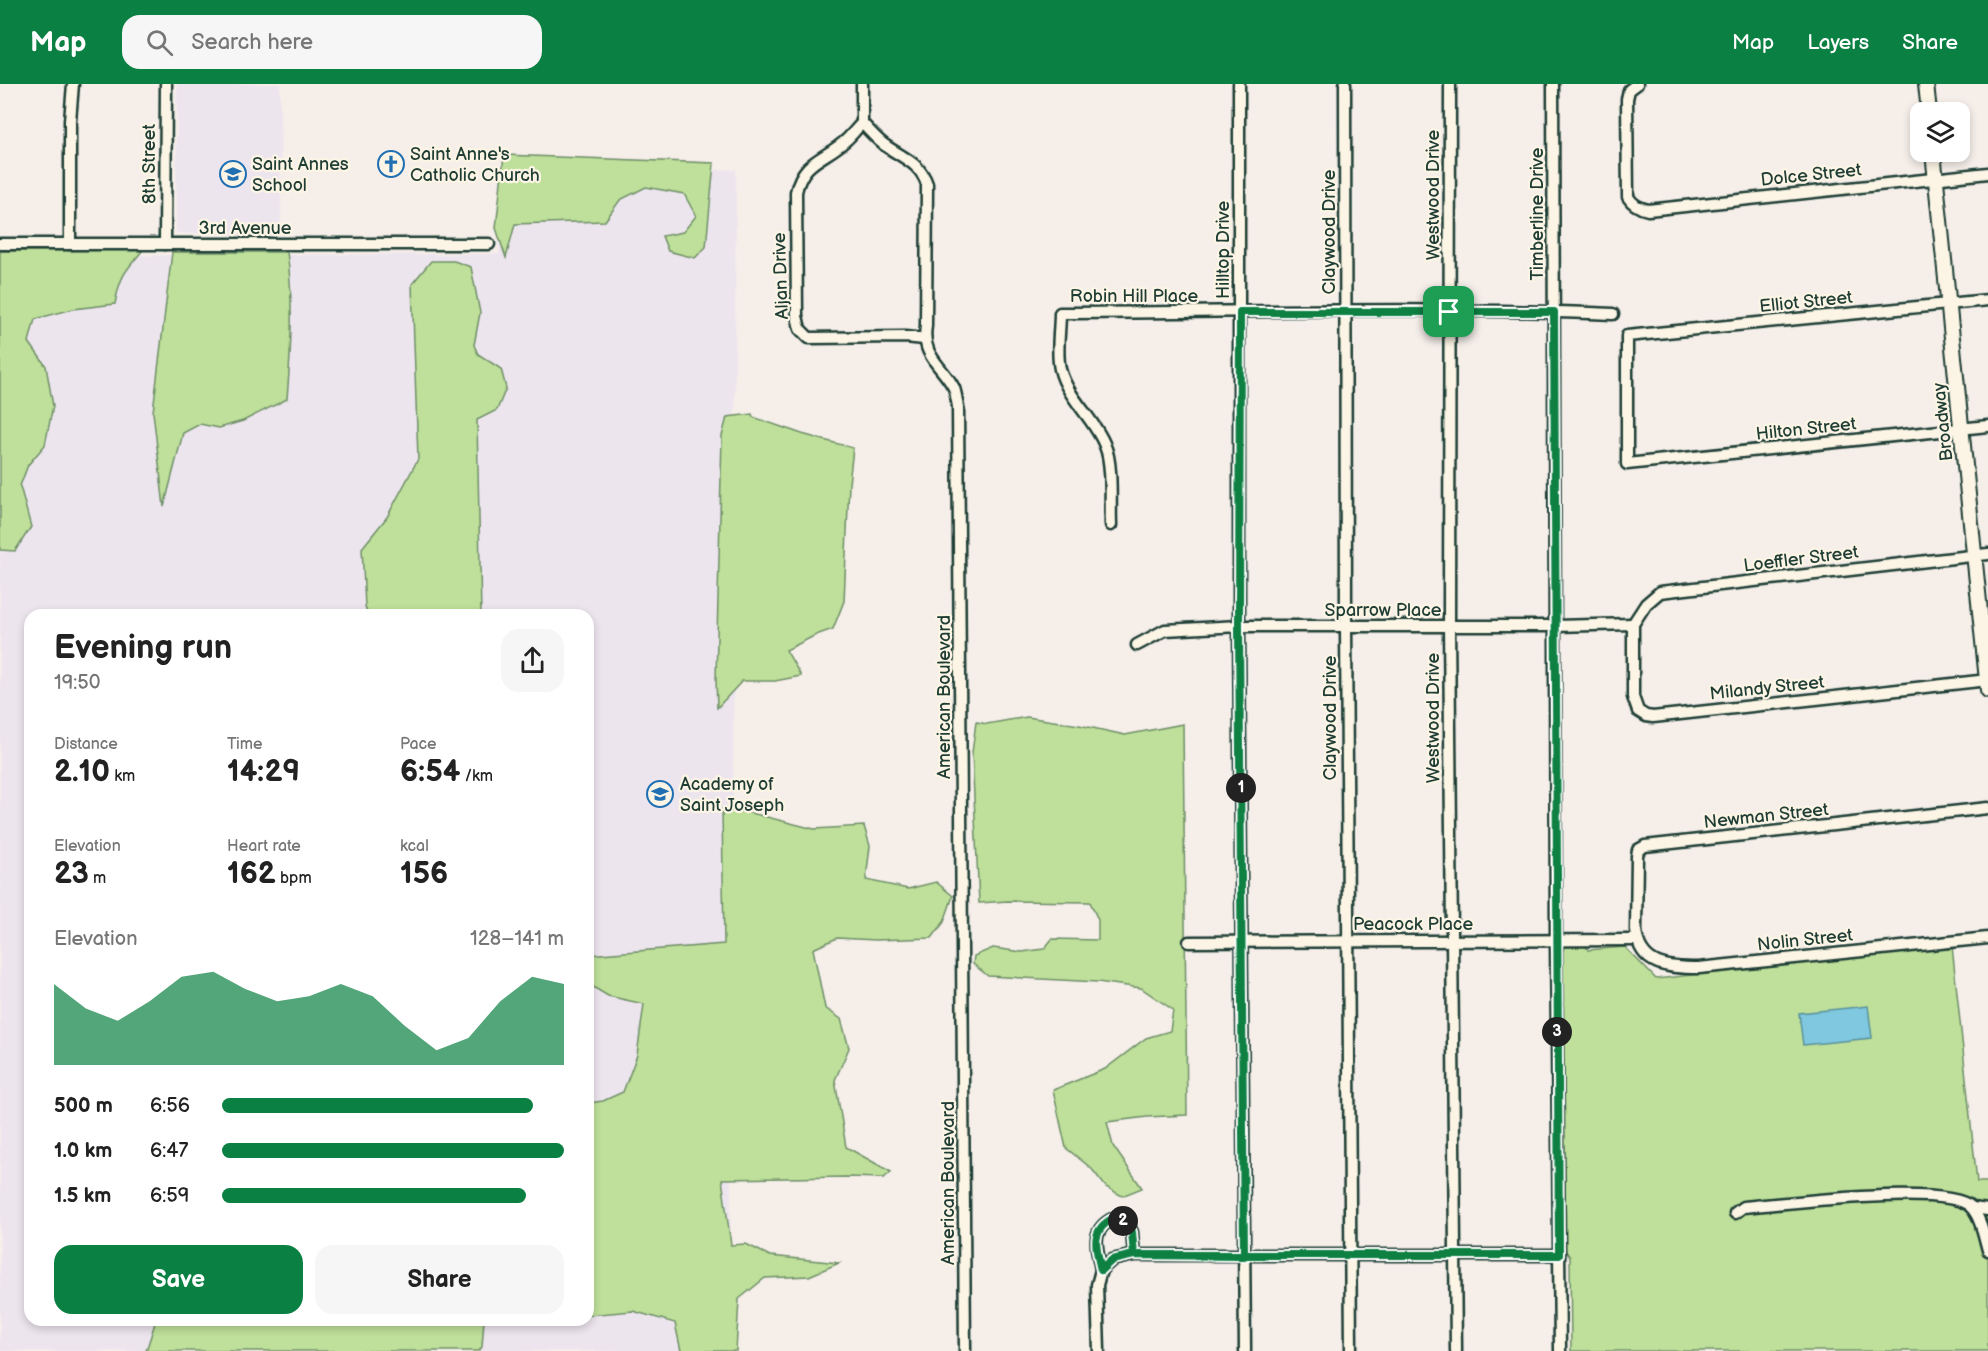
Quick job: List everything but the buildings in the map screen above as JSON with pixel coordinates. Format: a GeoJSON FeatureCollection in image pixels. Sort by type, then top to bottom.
{"type":"FeatureCollection","features":[{"type":"Feature","properties":{"kind":"street"},"geometry":{"type":"LineString","coordinates":[[70,244],[70,121],[74,84]]}},
{"type":"Feature","properties":{"kind":"street","name":"8th Street"},"geometry":{"type":"LineString","coordinates":[[165,244],[166,84]]}},
{"type":"Feature","properties":{"kind":"street"},"geometry":{"type":"LineString","coordinates":[[862,84],[862,123]]}},
{"type":"Feature","properties":{"kind":"street","name":"Hilltop Drive"},"geometry":{"type":"LineString","coordinates":[[1239,84],[1239,626],[1245,1351]]}},
{"type":"Feature","properties":{"kind":"street","name":"Claywood Drive"},"geometry":{"type":"LineString","coordinates":[[1345,84],[1351,1351]]}},
{"type":"Feature","properties":{"kind":"street","name":"Westwood Drive"},"geometry":{"type":"LineString","coordinates":[[1450,84],[1449,626],[1456,1351]]}},
{"type":"Feature","properties":{"kind":"street","name":"Timberline Drive"},"geometry":{"type":"LineString","coordinates":[[1553,84],[1560,1351]]}},
{"type":"Feature","properties":{"kind":"street"},"geometry":{"type":"LineString","coordinates":[[1926,84],[1928,102]]}},
{"type":"Feature","properties":{"kind":"street","name":"Dolce Street"},"geometry":{"type":"LineString","coordinates":[[1634,86],[1627,99],[1628,197],[1633,205],[1648,210],[1988,173]]}},
{"type":"Feature","properties":{"kind":"street","name":"Aljan Drive"},"geometry":{"type":"LineString","coordinates":[[862,123],[845,141],[807,167],[799,178],[796,192],[797,316],[800,329],[809,338],[905,337],[924,339]]}},
{"type":"Feature","properties":{"kind":"street","name":"American Boulevard"},"geometry":{"type":"LineString","coordinates":[[862,123],[884,145],[915,164],[924,173],[927,184],[924,339],[934,364],[955,390],[958,406],[965,1351]]}},
{"type":"Feature","properties":{"kind":"street","name":"Broadway"},"geometry":{"type":"LineString","coordinates":[[1934,162],[1962,429],[1981,555],[1988,684]]}},
{"type":"Feature","properties":{"kind":"street","name":"3rd Avenue"},"geometry":{"type":"LineString","coordinates":[[0,244],[489,244]]}},
{"type":"Feature","properties":{"kind":"street","name":"Elliot Street"},"geometry":{"type":"LineString","coordinates":[[1627,464],[1627,336],[1988,300]]}},
{"type":"Feature","properties":{"kind":"street","name":"Robin Hill Place"},"geometry":{"type":"LineString","coordinates":[[1111,525],[1107,448],[1060,370],[1060,313],[1345,311],[1613,314]]}},
{"type":"Feature","properties":{"kind":"street","name":"Hilton Street"},"geometry":{"type":"LineString","coordinates":[[1627,464],[1988,426]]}},
{"type":"Feature","properties":{"kind":"street","name":"Loeffler Street"},"geometry":{"type":"LineString","coordinates":[[1633,624],[1646,604],[1664,591],[1981,555]]}},
{"type":"Feature","properties":{"kind":"street","name":"Sparrow Place"},"geometry":{"type":"LineString","coordinates":[[1137,645],[1165,630],[1239,626],[1633,624]]}},
{"type":"Feature","properties":{"kind":"street","name":"Milandy Street"},"geometry":{"type":"LineString","coordinates":[[1633,624],[1634,700],[1638,711],[1649,717],[1988,684]]}},
{"type":"Feature","properties":{"kind":"street","name":"Newman Street"},"geometry":{"type":"LineString","coordinates":[[1637,940],[1637,856],[1638,850],[1645,846],[1988,808]]}},
{"type":"Feature","properties":{"kind":"street","name":"Nolin Street"},"geometry":{"type":"LineString","coordinates":[[1637,940],[1647,956],[1661,965],[1699,968],[1988,938]]}},
{"type":"Feature","properties":{"kind":"street","name":"Peacock Place"},"geometry":{"type":"LineString","coordinates":[[1189,942],[1637,940]]}},
{"type":"Feature","properties":{"kind":"street"},"geometry":{"type":"LineString","coordinates":[[1735,1213],[1743,1207],[1839,1197],[1885,1196],[1928,1196],[1959,1201],[1972,1208],[1988,1210]]}},
{"type":"Feature","properties":{"kind":"street"},"geometry":{"type":"LineString","coordinates":[[1972,1208],[1978,1218],[1988,1250]]}},
{"type":"Feature","properties":{"kind":"street"},"geometry":{"type":"LineString","coordinates":[[1099,1351],[1097,1285],[1101,1270],[1097,1249],[1098,1230],[1103,1223],[1114,1218],[1127,1223],[1132,1232],[1134,1255]]}},
{"type":"Feature","properties":{"kind":"street"},"geometry":{"type":"LineString","coordinates":[[1101,1270],[1112,1260],[1134,1255],[1559,1255]]}},
{"type":"Feature","properties":{"kind":"shaded area"},"geometry":{"type":"Polygon","coordinates":[[[177,84],[280,84],[281,234],[176,233],[177,84]]]}},
{"type":"Feature","properties":{"kind":"shaded area","name":"Academy of Saint Joseph"},"geometry":{"type":"Polygon","coordinates":[[[499,167],[736,170],[730,1351],[0,1351],[0,256],[499,254],[499,167]]]}},
{"type":"Feature","properties":{"kind":"green space"},"geometry":{"type":"Polygon","coordinates":[[[504,155],[714,163],[706,247],[695,258],[668,251],[662,236],[683,232],[696,216],[684,194],[646,187],[620,200],[605,221],[515,224],[506,258],[496,228],[504,155]]]}},
{"type":"Feature","properties":{"kind":"green space"},"geometry":{"type":"Polygon","coordinates":[[[143,250],[124,274],[115,304],[73,309],[35,319],[29,342],[46,366],[53,406],[45,445],[28,465],[20,486],[31,527],[15,551],[0,550],[0,251],[143,250]]]}},
{"type":"Feature","properties":{"kind":"green space"},"geometry":{"type":"Polygon","coordinates":[[[172,252],[287,252],[291,289],[291,343],[287,399],[243,421],[219,428],[200,424],[183,433],[164,507],[153,412],[172,252]]]}},
{"type":"Feature","properties":{"kind":"green space"},"geometry":{"type":"Polygon","coordinates":[[[431,261],[454,261],[471,267],[480,313],[474,345],[478,354],[501,369],[506,388],[497,410],[477,420],[481,609],[366,609],[365,606],[362,548],[387,517],[418,459],[412,284],[431,261]]]}},
{"type":"Feature","properties":{"kind":"green space"},"geometry":{"type":"Polygon","coordinates":[[[752,414],[753,417],[802,434],[853,448],[849,484],[844,601],[833,629],[786,650],[801,676],[775,681],[742,681],[717,708],[722,436],[727,417],[752,414]]]}},
{"type":"Feature","properties":{"kind":"green space"},"geometry":{"type":"Polygon","coordinates":[[[1027,717],[1125,735],[1183,724],[1187,1115],[1107,1122],[1113,1146],[1142,1188],[1122,1196],[1106,1187],[1091,1168],[1066,1148],[1053,1090],[1105,1069],[1146,1038],[1170,1031],[1173,1010],[1141,988],[1098,982],[988,976],[973,964],[974,956],[993,948],[1022,952],[1044,949],[1052,939],[1098,940],[1098,920],[1090,902],[979,903],[972,753],[976,722],[987,724],[1027,717]]]}},
{"type":"Feature","properties":{"kind":"green space"},"geometry":{"type":"Polygon","coordinates":[[[722,809],[751,813],[814,829],[864,826],[870,846],[866,880],[908,889],[936,882],[953,896],[944,922],[932,938],[876,940],[837,938],[813,949],[825,1008],[841,1019],[849,1048],[835,1080],[846,1147],[891,1172],[884,1178],[722,1179],[731,1245],[746,1244],[770,1256],[839,1263],[809,1276],[765,1278],[739,1299],[736,1351],[681,1351],[675,1323],[633,1311],[594,1314],[594,1102],[623,1092],[637,1055],[644,1004],[608,996],[594,988],[594,955],[724,944],[722,809]]]}},
{"type":"Feature","properties":{"kind":"green space"},"geometry":{"type":"Polygon","coordinates":[[[1585,945],[1588,950],[1625,947],[1656,979],[1952,946],[1977,1182],[1988,1182],[1988,1351],[1571,1351],[1570,1257],[1563,1247],[1559,959],[1565,946],[1585,945]]]}},
{"type":"Feature","properties":{"kind":"green space"},"geometry":{"type":"Polygon","coordinates":[[[154,1326],[484,1326],[482,1347],[479,1351],[146,1351],[154,1326]]]}},
{"type":"Feature","properties":{"kind":"water"},"geometry":{"type":"Polygon","coordinates":[[[1868,1006],[1872,1038],[1803,1045],[1799,1013],[1868,1006]]]}},
{"type":"Feature","properties":{"kind":"place","name":"Saint Anne's Catholic Church"},"geometry":{"type":"Point","coordinates":[391,164]}},
{"type":"Feature","properties":{"kind":"place","name":"Saint Annes School"},"geometry":{"type":"Point","coordinates":[233,174]}},
{"type":"Feature","properties":{"kind":"place","name":"Academy of Saint Joseph"},"geometry":{"type":"Point","coordinates":[660,794]}},
{"type":"Feature","properties":{"kind":"route"},"geometry":{"type":"LineString","coordinates":[[1449,312],[1240,312],[1239,626],[1244,1256],[1134,1255],[1112,1260],[1101,1270],[1096,1240],[1098,1230],[1103,1223],[1114,1218],[1127,1223],[1132,1232],[1134,1255],[1191,1256],[1244,1256],[1454,1254],[1559,1255],[1554,312],[1449,312]]}}]}
